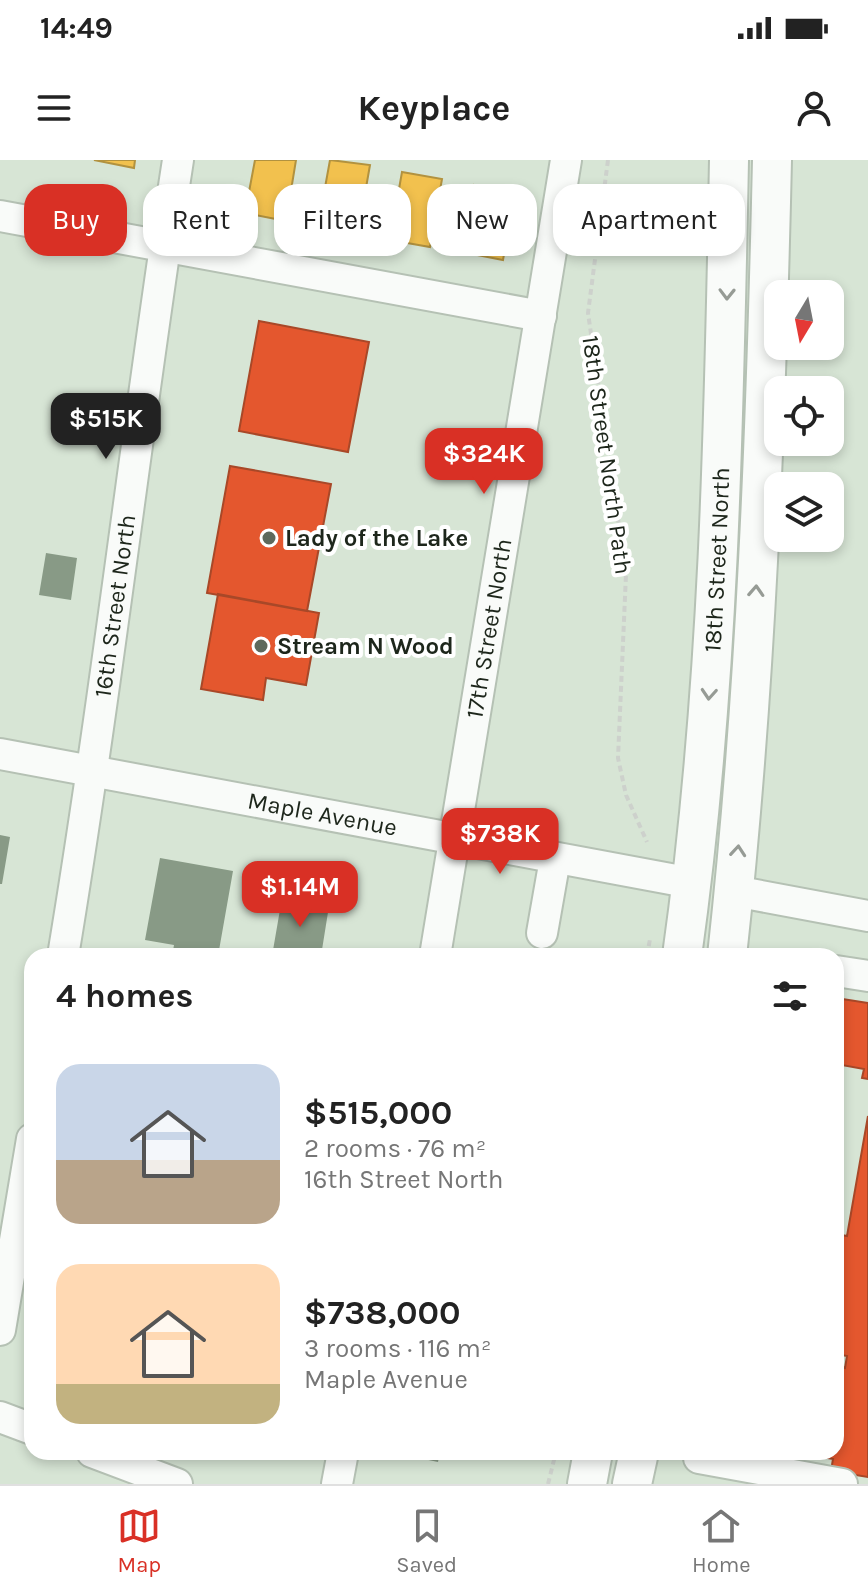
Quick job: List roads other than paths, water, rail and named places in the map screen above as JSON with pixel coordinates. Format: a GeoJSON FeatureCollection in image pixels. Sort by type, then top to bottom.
{"type":"FeatureCollection","features":[{"type":"Feature","properties":{"kind":"main road","name":"18th Street North"},"geometry":{"type":"LineString","coordinates":[[683,948],[702,792],[717,559],[729,160]]}},
{"type":"Feature","properties":{"kind":"main road","name":"18th Street North"},"geometry":{"type":"LineString","coordinates":[[728,948],[747,737],[762,477],[772,160]]}},
{"type":"Feature","properties":{"kind":"main road"},"geometry":{"type":"LineString","coordinates":[[587,1484],[592,1460]]}},
{"type":"Feature","properties":{"kind":"main road"},"geometry":{"type":"LineString","coordinates":[[632,1484],[637,1460]]}},
{"type":"Feature","properties":{"kind":"street","name":"16th Street North"},"geometry":{"type":"LineString","coordinates":[[174,184],[178,160]]}},
{"type":"Feature","properties":{"kind":"street","name":"17th Street North"},"geometry":{"type":"LineString","coordinates":[[436,948],[566,160]]}},
{"type":"Feature","properties":{"kind":"street"},"geometry":{"type":"LineString","coordinates":[[0,216],[143,243]]}},
{"type":"Feature","properties":{"kind":"street","name":"16th Street North"},"geometry":{"type":"LineString","coordinates":[[64,948],[94,770],[164,256]]}},
{"type":"Feature","properties":{"kind":"street"},"geometry":{"type":"LineString","coordinates":[[214,256],[541,316]]}},
{"type":"Feature","properties":{"kind":"street","name":"Maple Avenue"},"geometry":{"type":"LineString","coordinates":[[0,754],[692,883]]}},
{"type":"Feature","properties":{"kind":"street"},"geometry":{"type":"LineString","coordinates":[[542,933],[555,859]]}},
{"type":"Feature","properties":{"kind":"street"},"geometry":{"type":"LineString","coordinates":[[734,891],[868,916]]}},
{"type":"Feature","properties":{"kind":"street"},"geometry":{"type":"LineString","coordinates":[[844,972],[868,976]]}},
{"type":"Feature","properties":{"kind":"street"},"geometry":{"type":"LineString","coordinates":[[0,1330],[24,1187]]}},
{"type":"Feature","properties":{"kind":"street"},"geometry":{"type":"LineString","coordinates":[[0,1417],[24,1426]]}},
{"type":"Feature","properties":{"kind":"street"},"geometry":{"type":"LineString","coordinates":[[113,1460],[177,1484]]}},
{"type":"Feature","properties":{"kind":"street"},"geometry":{"type":"LineString","coordinates":[[337,1484],[342,1460]]}},
{"type":"Feature","properties":{"kind":"street"},"geometry":{"type":"LineString","coordinates":[[713,1460],[775,1469],[842,1484]]}},
{"type":"Feature","properties":{"kind":"place","name":"Lady of the Lake"},"geometry":{"type":"Point","coordinates":[269,538]}},
{"type":"Feature","properties":{"kind":"place","name":"Stream N Wood"},"geometry":{"type":"Point","coordinates":[261,646]}}]}
